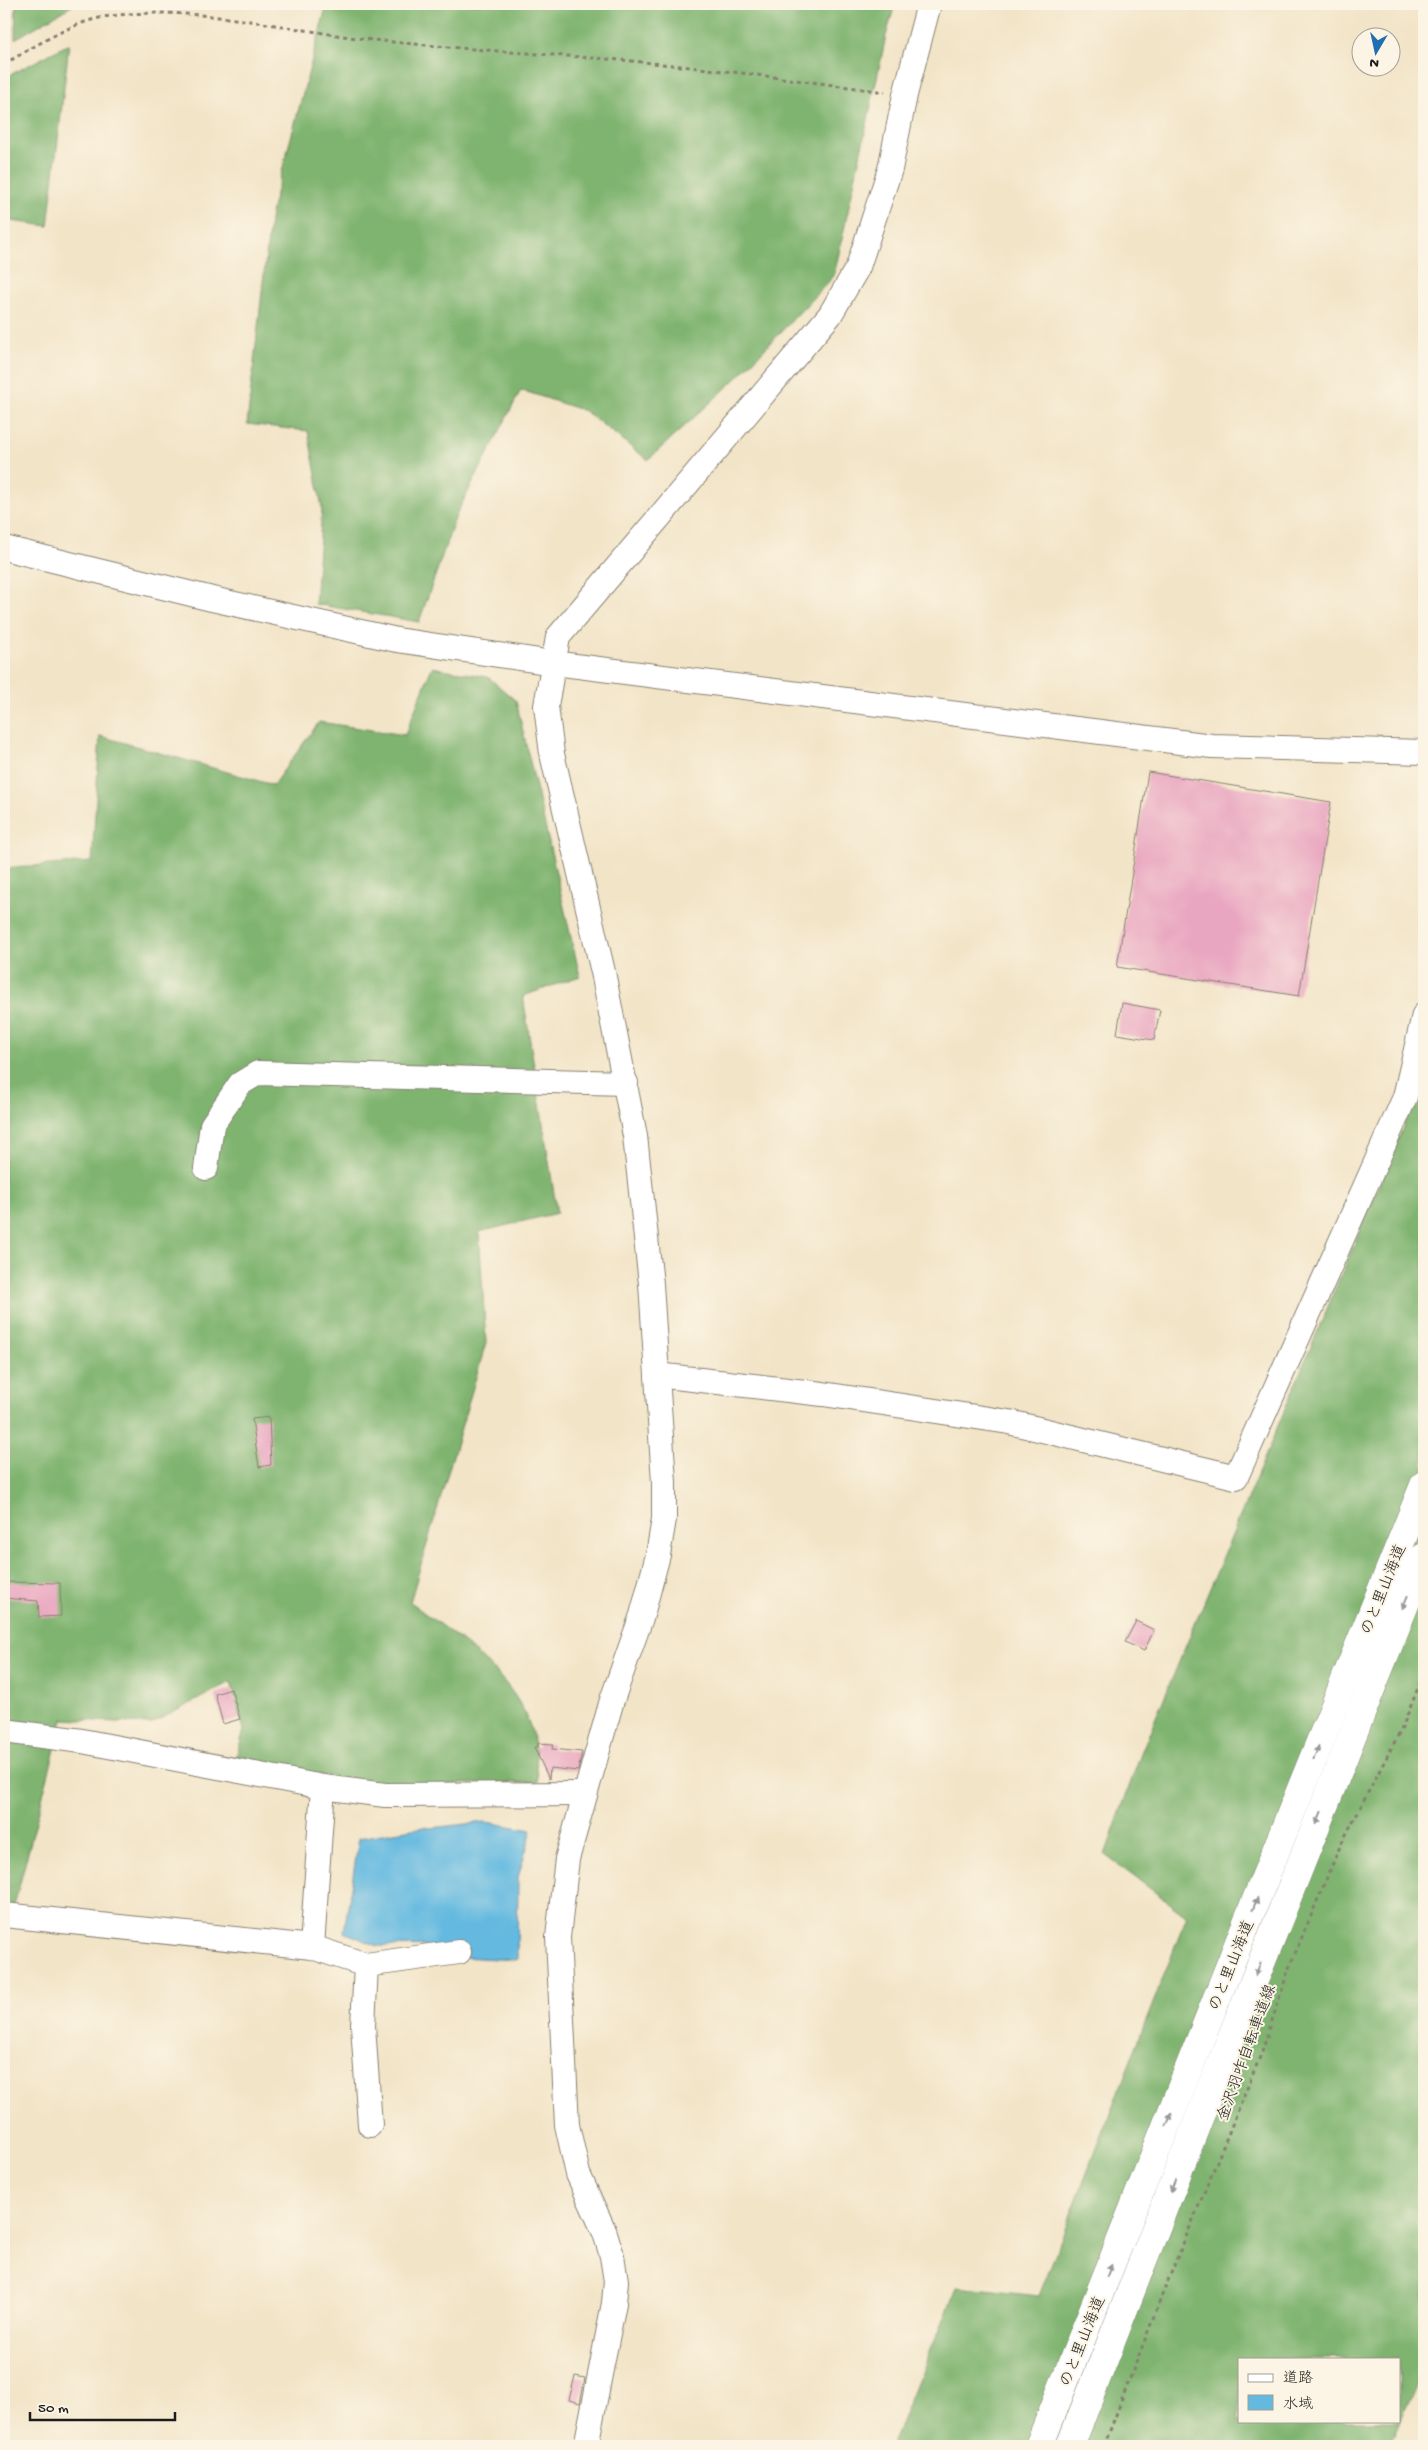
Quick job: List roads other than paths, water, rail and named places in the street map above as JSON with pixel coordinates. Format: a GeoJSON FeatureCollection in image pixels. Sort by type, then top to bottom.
{"type":"FeatureCollection","features":[{"type":"Feature","properties":{"kind":"highway","name":"のと里山海道"},"geometry":{"type":"LineString","coordinates":[[1039,2446],[1424,1485]]}},
{"type":"Feature","properties":{"kind":"highway","name":"のと里山海道"},"geometry":{"type":"LineString","coordinates":[[1070,2446],[1208,2093],[1424,1557]]}},
{"type":"Feature","properties":{"kind":"street"},"geometry":{"type":"LineString","coordinates":[[586,2446],[614,2303],[616,2281],[606,2232],[578,2174],[571,2150],[565,2097],[558,1937],[567,1859],[584,1794],[658,1555],[664,1519],[664,1482],[651,1284],[636,1136],[604,972],[552,754],[546,706],[558,637],[830,315],[861,258],[890,170],[905,95],[930,4]]}},
{"type":"Feature","properties":{"kind":"street"},"geometry":{"type":"LineString","coordinates":[[4,548],[212,599],[397,640],[553,663],[1212,746],[1424,752]]}},
{"type":"Feature","properties":{"kind":"street"},"geometry":{"type":"LineString","coordinates":[[657,1375],[823,1394],[1009,1422],[1236,1477],[1405,1097],[1424,1015]]}},
{"type":"Feature","properties":{"kind":"street"},"geometry":{"type":"LineString","coordinates":[[206,1168],[212,1125],[240,1084],[258,1073],[626,1083]]}},
{"type":"Feature","properties":{"kind":"street"},"geometry":{"type":"LineString","coordinates":[[4,1731],[82,1741],[323,1787],[385,1794],[584,1794]]}},
{"type":"Feature","properties":{"kind":"street"},"geometry":{"type":"LineString","coordinates":[[312,1948],[323,1787]]}},
{"type":"Feature","properties":{"kind":"street"},"geometry":{"type":"LineString","coordinates":[[4,1915],[312,1948],[366,1965],[459,1952]]}},
{"type":"Feature","properties":{"kind":"street"},"geometry":{"type":"LineString","coordinates":[[366,1965],[363,2026],[370,2125]]}},
{"type":"Feature","properties":{"kind":"water"},"geometry":{"type":"Polygon","coordinates":[[[486,1822],[532,1830],[518,1877],[517,1960],[460,1957],[459,1947],[378,1946],[344,1932],[359,1838],[424,1827],[486,1822]]]}}]}
